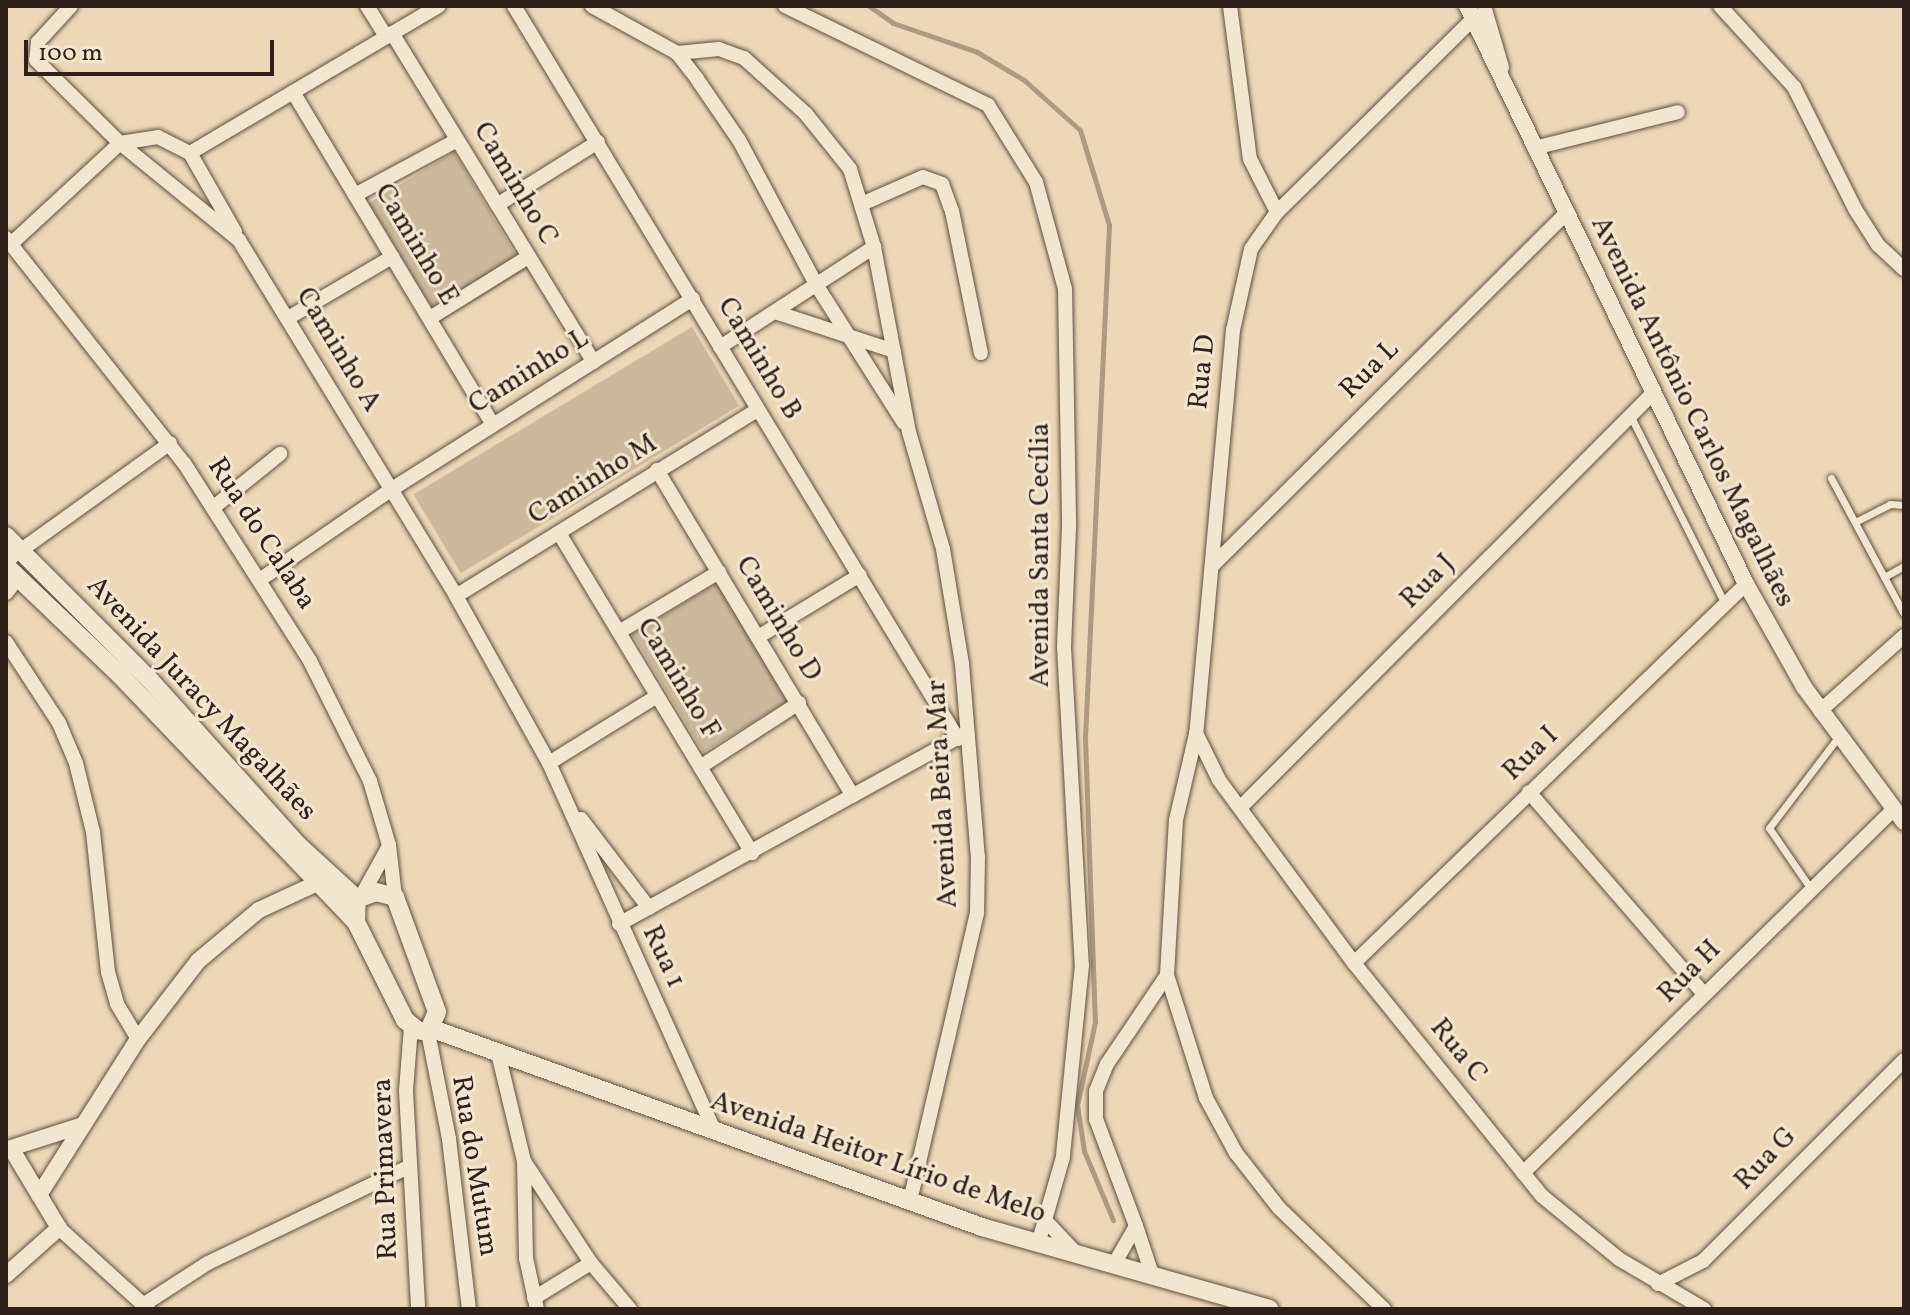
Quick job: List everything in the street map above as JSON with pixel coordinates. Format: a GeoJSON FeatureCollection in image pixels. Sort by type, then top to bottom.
{"type":"FeatureCollection","features":[{"type":"Feature","properties":{"kind":"main road","name":"Avenida Juracy Magalhães"},"geometry":{"type":"LineString","coordinates":[[6,536],[13,564],[141,696],[315,884],[356,922]]}},
{"type":"Feature","properties":{"kind":"main road","name":"Avenida Juracy Magalhães"},"geometry":{"type":"LineString","coordinates":[[13,564],[139,669],[298,845],[359,897]]}},
{"type":"Feature","properties":{"kind":"main road"},"geometry":{"type":"LineString","coordinates":[[376,892],[395,897],[433,1000],[437,1019],[424,1029],[356,922],[359,897],[376,892]]}},
{"type":"Feature","properties":{"kind":"main road","name":"Avenida Heitor Lírio de Melo"},"geometry":{"type":"LineString","coordinates":[[433,1000],[473,1040]]}},
{"type":"Feature","properties":{"kind":"main road","name":"Avenida Heitor Lírio de Melo"},"geometry":{"type":"LineString","coordinates":[[424,1029],[473,1040],[498,1053],[715,1132],[1038,1244],[1270,1309]]}},
{"type":"Feature","properties":{"kind":"street","name":"Caminho A"},"geometry":{"type":"LineString","coordinates":[[71,6],[38,42],[36,60],[120,143],[239,240]]}},
{"type":"Feature","properties":{"kind":"street","name":"Caminho C"},"geometry":{"type":"LineString","coordinates":[[367,6],[389,34],[457,140],[594,362]]}},
{"type":"Feature","properties":{"kind":"street"},"geometry":{"type":"LineString","coordinates":[[8,241],[120,143],[158,137],[190,153],[439,6]]}},
{"type":"Feature","properties":{"kind":"street","name":"Caminho B"},"geometry":{"type":"LineString","coordinates":[[514,6],[757,410],[962,736]]}},
{"type":"Feature","properties":{"kind":"street","name":"Avenida Beira Mar"},"geometry":{"type":"LineString","coordinates":[[592,6],[677,53],[739,140],[817,286],[909,432]]}},
{"type":"Feature","properties":{"kind":"street","name":"Avenida Santa Cecília"},"geometry":{"type":"LineString","coordinates":[[785,6],[988,105],[1036,182],[1065,289],[1069,527],[1064,647],[1082,965],[1063,1157],[1038,1244]]}},
{"type":"Feature","properties":{"kind":"street"},"geometry":{"type":"LineString","coordinates":[[1230,6],[1250,159],[1277,212]]}},
{"type":"Feature","properties":{"kind":"street"},"geometry":{"type":"LineString","coordinates":[[1720,6],[1789,79],[1867,229],[1904,269]]}},
{"type":"Feature","properties":{"kind":"street","name":"Rua D"},"geometry":{"type":"LineString","coordinates":[[1241,807],[1206,760],[1196,733],[1200,660],[1214,564],[1236,303],[1251,249],[1277,212],[1475,10]]}},
{"type":"Feature","properties":{"kind":"street","name":"Avenida Antônio Carlos Magalhães"},"geometry":{"type":"LineString","coordinates":[[1475,10],[1565,214],[1746,584],[1820,711],[1899,815]]}},
{"type":"Feature","properties":{"kind":"street","name":"Avenida Beira Mar"},"geometry":{"type":"LineString","coordinates":[[677,53],[719,49],[760,70],[839,151],[864,203],[909,432],[949,577],[962,664],[962,736],[978,857],[974,939],[910,1200]]}},
{"type":"Feature","properties":{"kind":"street","name":"Caminho E"},"geometry":{"type":"LineString","coordinates":[[293,92],[493,425]]}},
{"type":"Feature","properties":{"kind":"street"},"geometry":{"type":"LineString","coordinates":[[1538,147],[1678,112]]}},
{"type":"Feature","properties":{"kind":"street"},"geometry":{"type":"LineString","coordinates":[[355,195],[457,140]]}},
{"type":"Feature","properties":{"kind":"street"},"geometry":{"type":"LineString","coordinates":[[497,205],[598,142]]}},
{"type":"Feature","properties":{"kind":"street","name":"Caminho A"},"geometry":{"type":"LineString","coordinates":[[190,153],[239,240],[392,489]]}},
{"type":"Feature","properties":{"kind":"street"},"geometry":{"type":"LineString","coordinates":[[864,203],[923,177],[942,184],[952,211],[981,353]]}},
{"type":"Feature","properties":{"kind":"street","name":"Rua L"},"geometry":{"type":"LineString","coordinates":[[1214,564],[1565,214]]}},
{"type":"Feature","properties":{"kind":"street","name":"Rua do Calaba"},"geometry":{"type":"LineString","coordinates":[[8,241],[170,443],[261,579],[346,726],[389,845],[395,897]]}},
{"type":"Feature","properties":{"kind":"street"},"geometry":{"type":"LineString","coordinates":[[720,347],[874,247]]}},
{"type":"Feature","properties":{"kind":"street"},"geometry":{"type":"LineString","coordinates":[[288,318],[392,257]]}},
{"type":"Feature","properties":{"kind":"street"},"geometry":{"type":"LineString","coordinates":[[430,318],[528,257]]}},
{"type":"Feature","properties":{"kind":"street","name":"Caminho L"},"geometry":{"type":"LineString","coordinates":[[261,579],[392,489],[693,299]]}},
{"type":"Feature","properties":{"kind":"street"},"geometry":{"type":"LineString","coordinates":[[775,312],[894,351]]}},
{"type":"Feature","properties":{"kind":"street","name":"Rua J"},"geometry":{"type":"LineString","coordinates":[[1241,807],[1652,394]]}},
{"type":"Feature","properties":{"kind":"street","name":"Caminho M"},"geometry":{"type":"LineString","coordinates":[[456,596],[757,410]]}},
{"type":"Feature","properties":{"kind":"street"},"geometry":{"type":"LineString","coordinates":[[6,593],[13,564],[170,443]]}},
{"type":"Feature","properties":{"kind":"street"},"geometry":{"type":"LineString","coordinates":[[214,507],[280,454]]}},
{"type":"Feature","properties":{"kind":"street","name":"Caminho D"},"geometry":{"type":"LineString","coordinates":[[657,470],[853,796]]}},
{"type":"Feature","properties":{"kind":"street","name":"Rua 1"},"geometry":{"type":"LineString","coordinates":[[392,489],[549,763],[715,1132]]}},
{"type":"Feature","properties":{"kind":"street","name":"Caminho F"},"geometry":{"type":"LineString","coordinates":[[559,533],[752,853]]}},
{"type":"Feature","properties":{"kind":"street"},"geometry":{"type":"LineString","coordinates":[[619,632],[719,572]]}},
{"type":"Feature","properties":{"kind":"street"},"geometry":{"type":"LineString","coordinates":[[758,637],[860,575]]}},
{"type":"Feature","properties":{"kind":"street","name":"Rua I"},"geometry":{"type":"LineString","coordinates":[[1354,963],[1746,584]]}},
{"type":"Feature","properties":{"kind":"street"},"geometry":{"type":"LineString","coordinates":[[1820,711],[1904,636]]}},
{"type":"Feature","properties":{"kind":"street"},"geometry":{"type":"LineString","coordinates":[[6,642],[59,723],[76,763],[93,832],[108,972],[117,1004],[138,1039]]}},
{"type":"Feature","properties":{"kind":"street"},"geometry":{"type":"LineString","coordinates":[[549,763],[657,696]]}},
{"type":"Feature","properties":{"kind":"street"},"geometry":{"type":"LineString","coordinates":[[700,767],[799,703]]}},
{"type":"Feature","properties":{"kind":"street"},"geometry":{"type":"LineString","coordinates":[[1196,733],[1176,820],[1167,975],[1206,1098],[1236,1153],[1279,1208],[1384,1309]]}},
{"type":"Feature","properties":{"kind":"street"},"geometry":{"type":"LineString","coordinates":[[619,924],[962,736]]}},
{"type":"Feature","properties":{"kind":"street"},"geometry":{"type":"LineString","coordinates":[[1529,792],[1704,994]]}},
{"type":"Feature","properties":{"kind":"street","name":"Rua 1"},"geometry":{"type":"LineString","coordinates":[[568,802],[649,908]]}},
{"type":"Feature","properties":{"kind":"street","name":"Rua C"},"geometry":{"type":"LineString","coordinates":[[1241,807],[1354,963],[1523,1173],[1564,1218],[1664,1288],[1704,1309]]}},
{"type":"Feature","properties":{"kind":"street","name":"Rua H"},"geometry":{"type":"LineString","coordinates":[[1523,1173],[1811,889],[1899,815]]}},
{"type":"Feature","properties":{"kind":"street"},"geometry":{"type":"LineString","coordinates":[[359,897],[389,845]]}},
{"type":"Feature","properties":{"kind":"street"},"geometry":{"type":"LineString","coordinates":[[39,1195],[138,1039],[216,942],[259,910],[315,884]]}},
{"type":"Feature","properties":{"kind":"street"},"geometry":{"type":"LineString","coordinates":[[1152,1274],[1094,1104],[1107,1064],[1167,975]]}},
{"type":"Feature","properties":{"kind":"street","name":"Rua Primavera"},"geometry":{"type":"LineString","coordinates":[[418,1309],[408,1167],[409,1052],[424,1029]]}},
{"type":"Feature","properties":{"kind":"street","name":"Rua do Mutum"},"geometry":{"type":"LineString","coordinates":[[424,1029],[449,1139],[469,1309]]}},
{"type":"Feature","properties":{"kind":"street"},"geometry":{"type":"LineString","coordinates":[[409,1052],[430,1056]]}},
{"type":"Feature","properties":{"kind":"street"},"geometry":{"type":"LineString","coordinates":[[498,1053],[524,1161],[524,1226],[536,1303],[591,1263]]}},
{"type":"Feature","properties":{"kind":"street","name":"Rua G"},"geometry":{"type":"LineString","coordinates":[[1664,1288],[1703,1261],[1904,1060]]}},
{"type":"Feature","properties":{"kind":"street"},"geometry":{"type":"LineString","coordinates":[[83,1125],[9,1143],[59,1228],[146,1307],[208,1263],[408,1167]]}},
{"type":"Feature","properties":{"kind":"street"},"geometry":{"type":"LineString","coordinates":[[524,1161],[591,1263],[630,1309]]}},
{"type":"Feature","properties":{"kind":"street"},"geometry":{"type":"LineString","coordinates":[[1044,1219],[1079,1256]]}},
{"type":"Feature","properties":{"kind":"street"},"geometry":{"type":"LineString","coordinates":[[1113,1266],[1136,1226]]}},
{"type":"Feature","properties":{"kind":"street"},"geometry":{"type":"LineString","coordinates":[[6,1275],[59,1228]]}},
{"type":"Feature","properties":{"kind":"lane"},"geometry":{"type":"LineString","coordinates":[[1630,415],[1725,604]]}},
{"type":"Feature","properties":{"kind":"lane"},"geometry":{"type":"LineString","coordinates":[[1831,478],[1904,614]]}},
{"type":"Feature","properties":{"kind":"lane"},"geometry":{"type":"LineString","coordinates":[[1855,522],[1890,504],[1904,505]]}},
{"type":"Feature","properties":{"kind":"lane"},"geometry":{"type":"LineString","coordinates":[[1884,577],[1904,566]]}},
{"type":"Feature","properties":{"kind":"lane"},"geometry":{"type":"LineString","coordinates":[[1811,889],[1769,828],[1839,736]]}},
{"type":"Feature","properties":{"kind":"shaded area"},"geometry":{"type":"Polygon","coordinates":[[[454,152],[525,270],[440,321],[369,203],[454,152]]]}},
{"type":"Feature","properties":{"kind":"shaded area"},"geometry":{"type":"Polygon","coordinates":[[[692,327],[739,406],[461,573],[413,494],[692,327]]]}},
{"type":"Feature","properties":{"kind":"shaded area"},"geometry":{"type":"Polygon","coordinates":[[[717,583],[788,701],[703,752],[632,634],[717,583]]]}},
{"type":"Feature","properties":{"kind":"waterway"},"geometry":{"type":"LineString","coordinates":[[869,6],[893,23],[977,52],[1024,80],[1080,130],[1109,225],[1085,738],[1095,1022],[1077,1105],[1084,1151],[1113,1220]]}}]}
